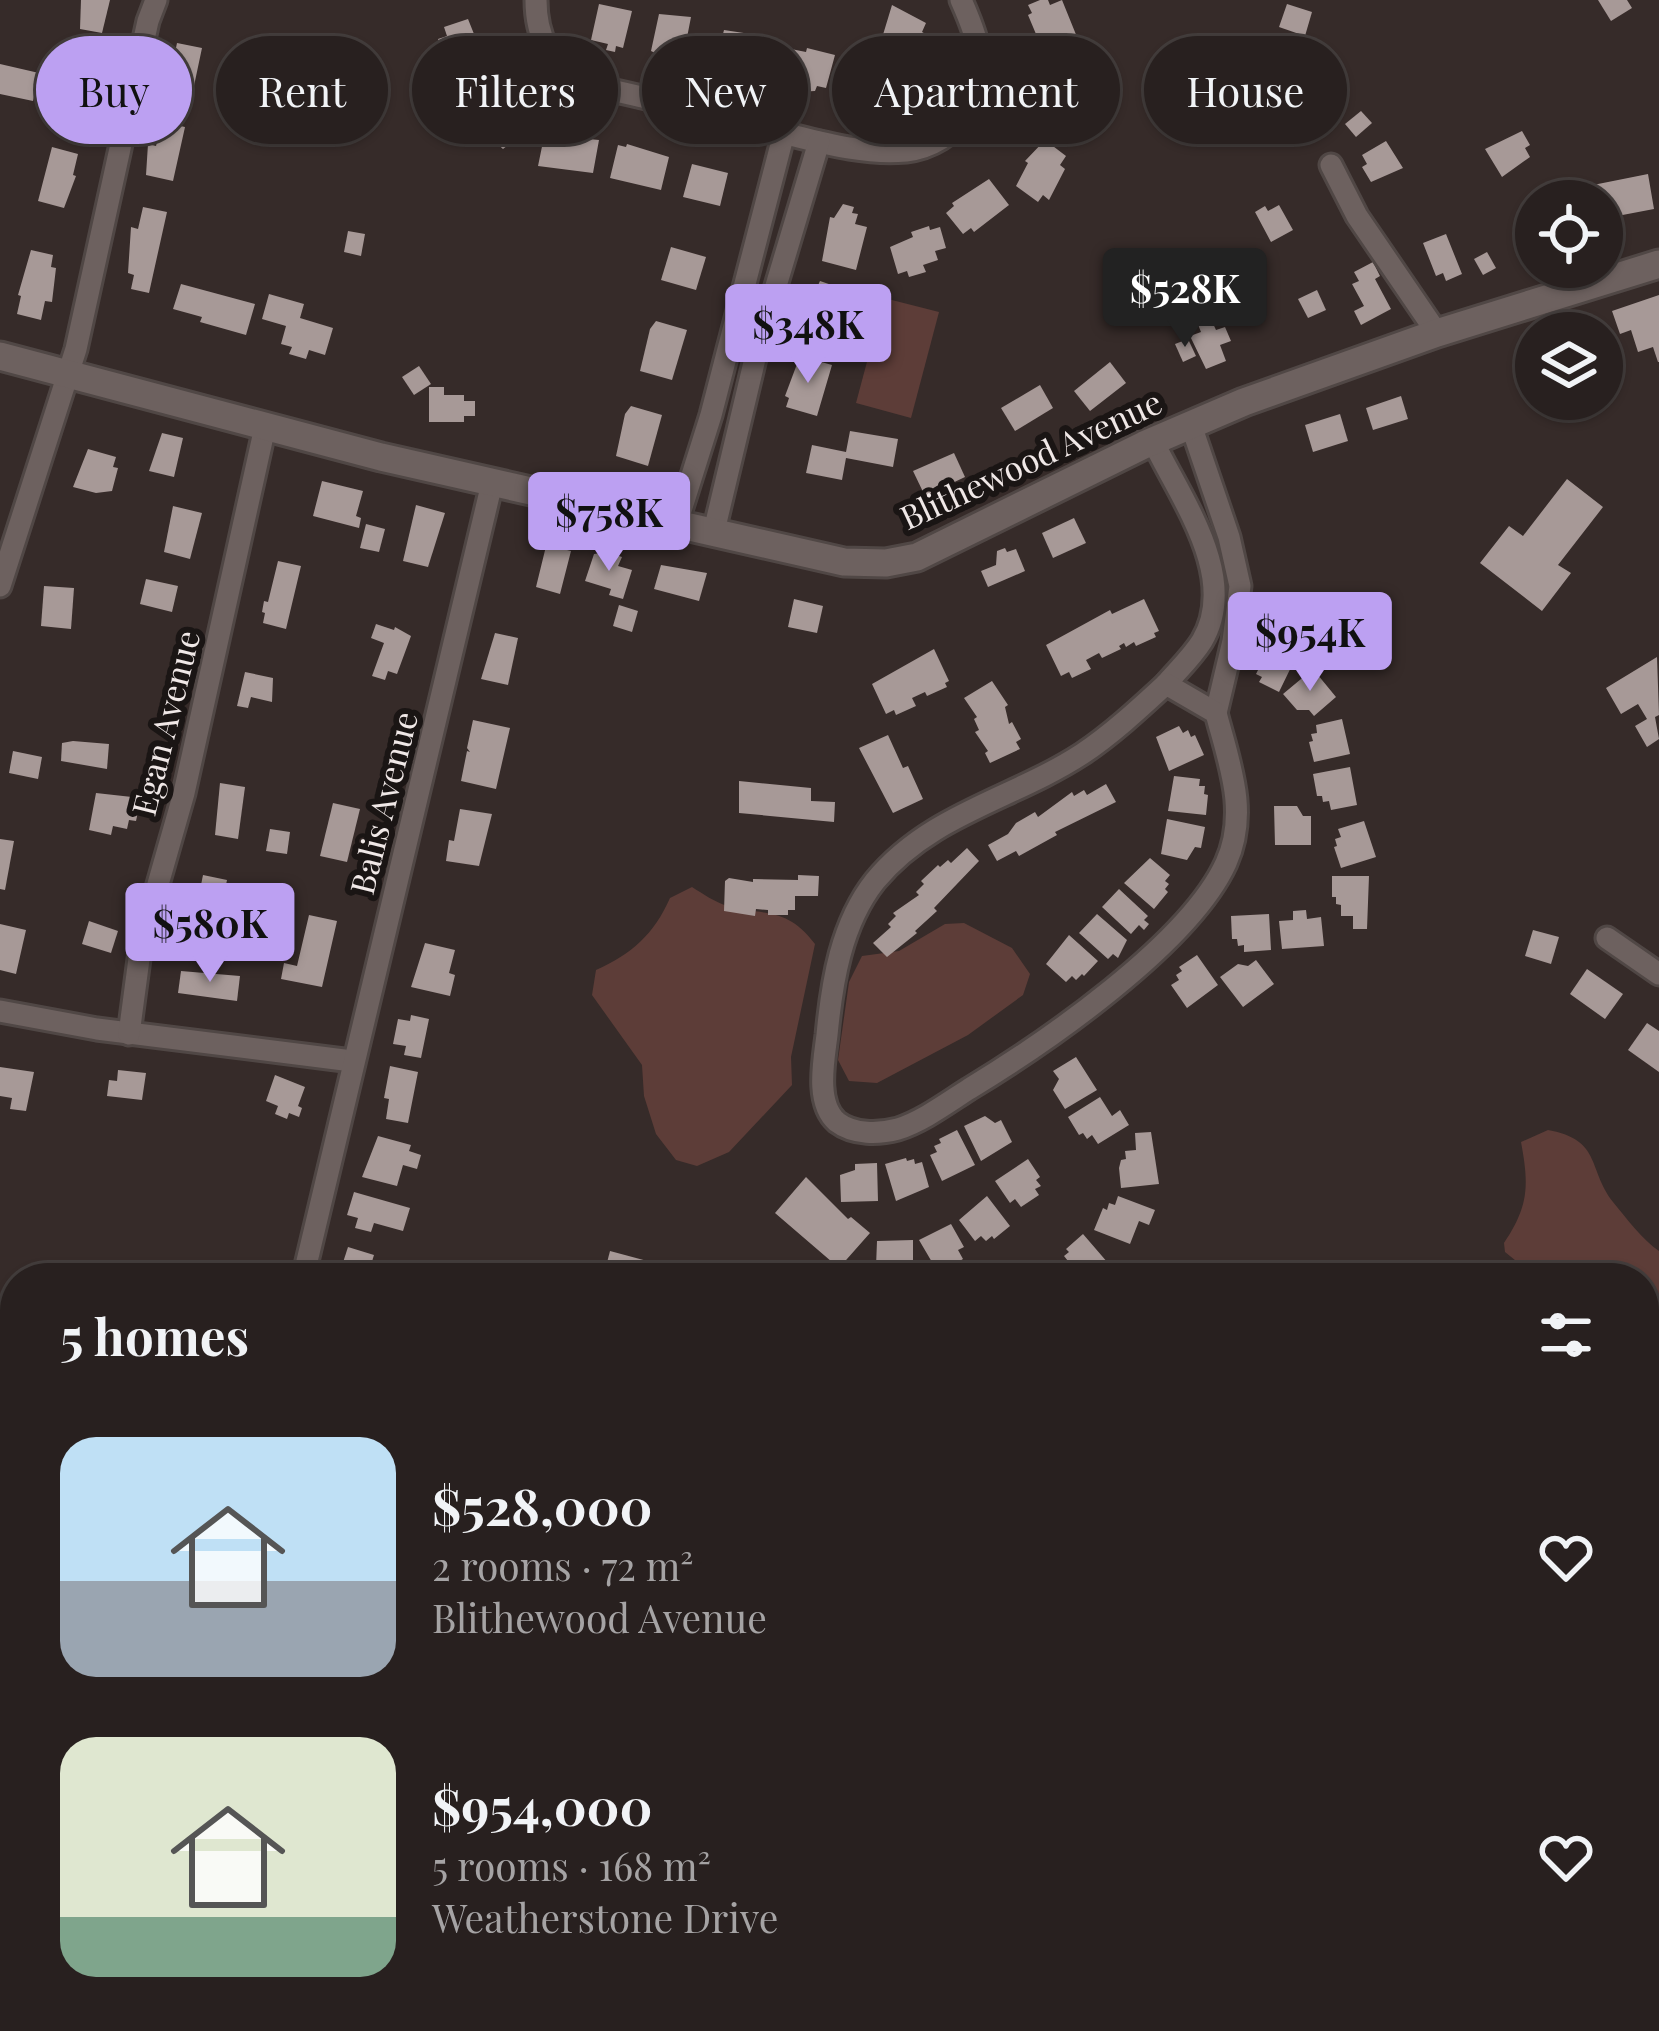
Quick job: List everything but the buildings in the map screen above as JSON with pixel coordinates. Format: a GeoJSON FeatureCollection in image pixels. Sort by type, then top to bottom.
{"type":"FeatureCollection","features":[{"type":"Feature","properties":{"kind":"street"},"geometry":{"type":"LineString","coordinates":[[0,586],[76,349],[156,0]]}},
{"type":"Feature","properties":{"kind":"street"},"geometry":{"type":"LineString","coordinates":[[536,0],[536,22],[551,58],[581,84],[642,99]]}},
{"type":"Feature","properties":{"kind":"street"},"geometry":{"type":"LineString","coordinates":[[808,139],[905,151],[932,143],[961,122],[978,88],[981,58],[980,41],[961,0]]}},
{"type":"Feature","properties":{"kind":"street"},"geometry":{"type":"LineString","coordinates":[[714,531],[758,346],[819,142]]}},
{"type":"Feature","properties":{"kind":"street"},"geometry":{"type":"LineString","coordinates":[[677,524],[711,415],[781,144]]}},
{"type":"Feature","properties":{"kind":"street"},"geometry":{"type":"LineString","coordinates":[[1330,165],[1357,215],[1437,333]]}},
{"type":"Feature","properties":{"kind":"street","name":"Blithewood Avenue"},"geometry":{"type":"LineString","coordinates":[[0,356],[492,483],[844,562],[899,561],[941,547],[1191,425],[1437,333],[1659,264]]}},
{"type":"Feature","properties":{"kind":"street"},"geometry":{"type":"LineString","coordinates":[[1154,441],[1197,527],[1212,572],[1210,621],[1204,638],[1166,684],[1082,754],[920,837],[875,882],[850,923],[832,991],[823,1076],[826,1102],[835,1120],[856,1132],[903,1127],[1043,1044],[1126,976],[1195,910],[1226,863],[1236,823],[1233,772],[1216,713],[1240,586],[1191,425]]}},
{"type":"Feature","properties":{"kind":"street","name":"Egan Avenue"},"geometry":{"type":"LineString","coordinates":[[129,1034],[142,944],[184,793],[265,427]]}},
{"type":"Feature","properties":{"kind":"street","name":"Balis Avenue"},"geometry":{"type":"LineString","coordinates":[[307,1263],[492,483]]}},
{"type":"Feature","properties":{"kind":"street"},"geometry":{"type":"LineString","coordinates":[[1166,684],[1216,713]]}},
{"type":"Feature","properties":{"kind":"street"},"geometry":{"type":"LineString","coordinates":[[1607,938],[1659,974]]}},
{"type":"Feature","properties":{"kind":"street"},"geometry":{"type":"LineString","coordinates":[[0,1010],[129,1034],[352,1061]]}},
{"type":"Feature","properties":{"kind":"shaded area"},"geometry":{"type":"Polygon","coordinates":[[[884,298],[939,312],[911,418],[856,403],[884,298]]]}},
{"type":"Feature","properties":{"kind":"shaded area"},"geometry":{"type":"Polygon","coordinates":[[[692,887],[727,906],[785,918],[815,944],[791,1057],[792,1085],[729,1152],[697,1166],[676,1160],[656,1134],[644,1096],[642,1065],[592,995],[596,970],[640,942],[670,898],[692,887]]]}},
{"type":"Feature","properties":{"kind":"shaded area"},"geometry":{"type":"Polygon","coordinates":[[[964,923],[1012,948],[1030,974],[1023,995],[968,1035],[877,1083],[849,1081],[838,1060],[849,982],[862,956],[899,951],[945,924],[964,923]]]}},
{"type":"Feature","properties":{"kind":"shaded area"},"geometry":{"type":"Polygon","coordinates":[[[1548,1130],[1585,1148],[1613,1202],[1659,1251],[1659,1263],[1519,1263],[1505,1252],[1504,1243],[1525,1195],[1521,1142],[1548,1130]]]}}]}
